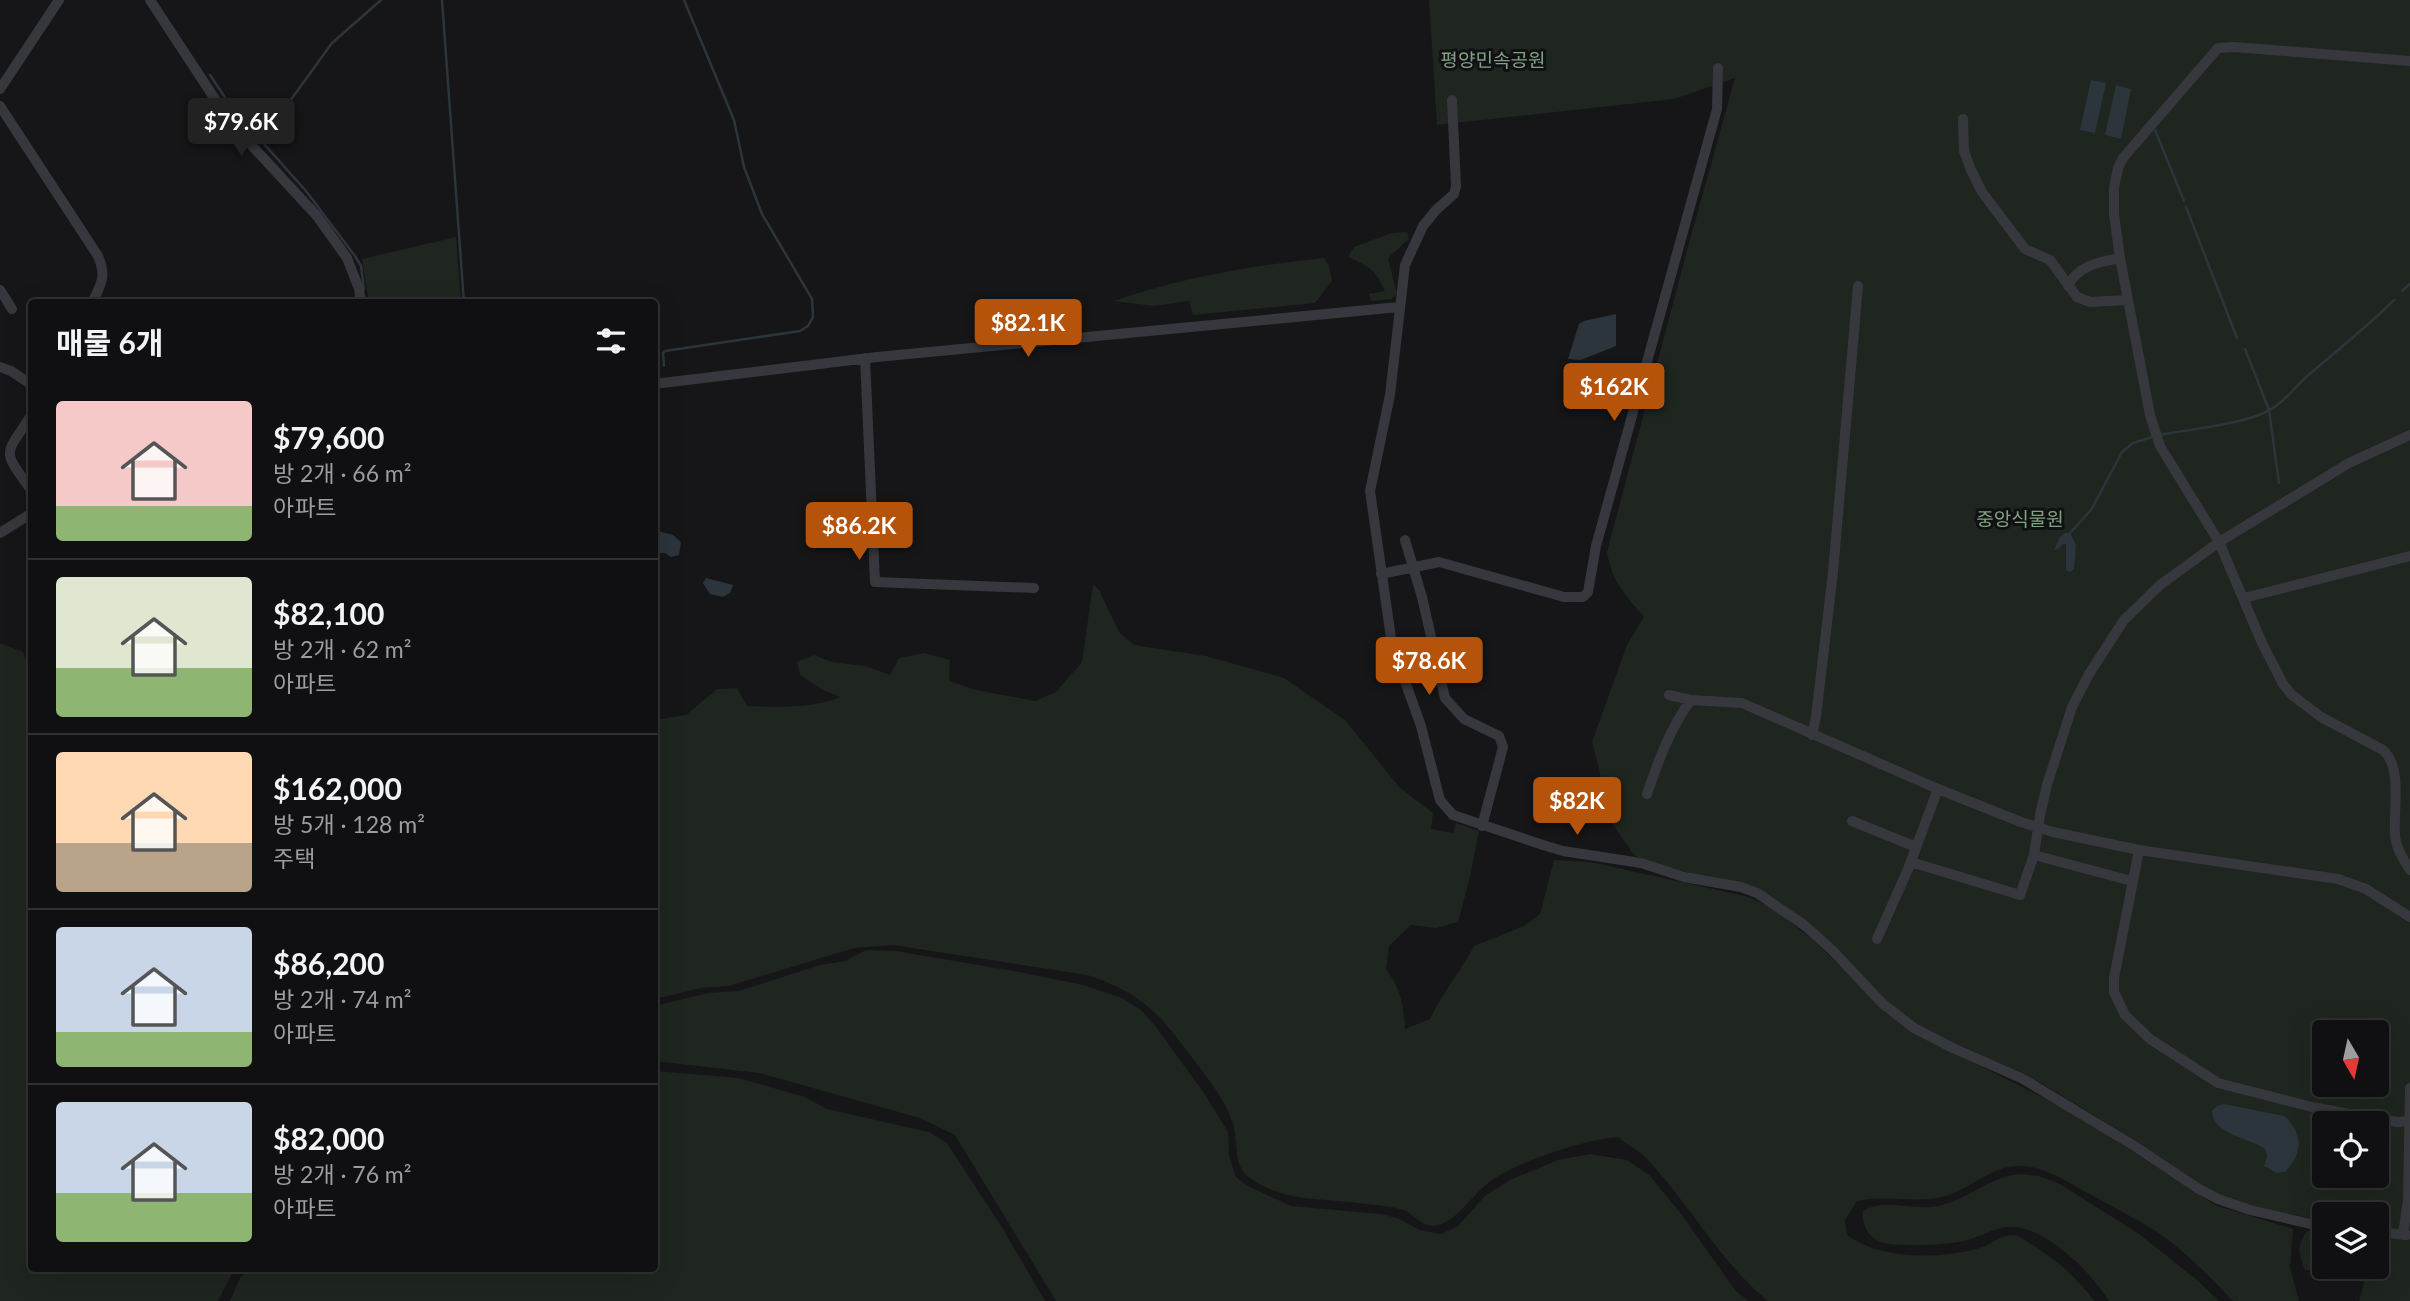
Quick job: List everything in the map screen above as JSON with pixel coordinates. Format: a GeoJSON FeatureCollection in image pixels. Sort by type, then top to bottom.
{"type":"FeatureCollection","features":[{"type":"Feature","properties":{"kind":"street"},"geometry":{"type":"LineString","coordinates":[[0,89],[59,0]]}},
{"type":"Feature","properties":{"kind":"street"},"geometry":{"type":"LineString","coordinates":[[150,0],[230,122],[317,216],[347,258],[360,299]]}},
{"type":"Feature","properties":{"kind":"street"},"geometry":{"type":"LineString","coordinates":[[2410,61],[2234,47],[2214,51],[2123,158],[2118,168],[2113,201],[2127,300],[2150,415],[2160,446],[2220,542],[2277,675],[2292,695],[2321,717],[2383,750],[2390,758],[2394,777],[2395,835],[2399,851],[2410,870]]}},
{"type":"Feature","properties":{"kind":"street"},"geometry":{"type":"LineString","coordinates":[[1381,574],[1438,562],[1564,597],[1583,597],[1588,592],[1596,546],[1717,109],[1718,68]]}},
{"type":"Feature","properties":{"kind":"street"},"geometry":{"type":"LineString","coordinates":[[1452,100],[1457,186],[1454,194],[1436,210],[1415,241],[1405,265],[1390,395],[1370,491],[1392,645],[1418,716],[1440,800],[1453,815],[1563,851],[1631,861],[1684,877],[1741,887],[1757,893],[1804,925],[1832,950],[1882,1003],[1914,1028],[2023,1079],[2218,1199],[2250,1210],[2312,1224]]}},
{"type":"Feature","properties":{"kind":"street"},"geometry":{"type":"LineString","coordinates":[[0,106],[99,256],[103,280],[94,299]]}},
{"type":"Feature","properties":{"kind":"street"},"geometry":{"type":"LineString","coordinates":[[1963,119],[1964,151],[1982,192],[2025,249],[2050,260],[2077,297],[2090,302],[2127,300]]}},
{"type":"Feature","properties":{"kind":"street"},"geometry":{"type":"LineString","coordinates":[[2068,286],[2072,276],[2081,270],[2096,263],[2120,258]]}},
{"type":"Feature","properties":{"kind":"street"},"geometry":{"type":"LineString","coordinates":[[1812,735],[1833,572],[1858,286]]}},
{"type":"Feature","properties":{"kind":"street"},"geometry":{"type":"LineString","coordinates":[[0,290],[12,309]]}},
{"type":"Feature","properties":{"kind":"street"},"geometry":{"type":"LineString","coordinates":[[658,384],[865,358],[1399,307]]}},
{"type":"Feature","properties":{"kind":"street"},"geometry":{"type":"LineString","coordinates":[[865,358],[875,582],[1034,588]]}},
{"type":"Feature","properties":{"kind":"street"},"geometry":{"type":"LineString","coordinates":[[0,367],[28,382]]}},
{"type":"Feature","properties":{"kind":"street"},"geometry":{"type":"LineString","coordinates":[[28,419],[4,452],[28,485]]}},
{"type":"Feature","properties":{"kind":"street"},"geometry":{"type":"LineString","coordinates":[[1911,862],[2020,895],[2034,855],[2040,815],[2072,707],[2089,674],[2124,620],[2144,598],[2220,542],[2349,463],[2410,435]]}},
{"type":"Feature","properties":{"kind":"street"},"geometry":{"type":"LineString","coordinates":[[0,533],[28,516]]}},
{"type":"Feature","properties":{"kind":"street"},"geometry":{"type":"LineString","coordinates":[[1405,540],[1446,698],[1464,719],[1499,736],[1503,742],[1482,826]]}},
{"type":"Feature","properties":{"kind":"street"},"geometry":{"type":"LineString","coordinates":[[2244,597],[2410,556]]}},
{"type":"Feature","properties":{"kind":"street"},"geometry":{"type":"LineString","coordinates":[[1670,695],[1691,700],[1742,703],[1938,789],[2039,828],[2139,850],[2338,879],[2366,889],[2410,917]]}},
{"type":"Feature","properties":{"kind":"street"},"geometry":{"type":"LineString","coordinates":[[1647,794],[1662,752],[1691,700]]}},
{"type":"Feature","properties":{"kind":"street"},"geometry":{"type":"LineString","coordinates":[[1877,939],[1911,862],[1938,789]]}},
{"type":"Feature","properties":{"kind":"street"},"geometry":{"type":"LineString","coordinates":[[1852,821],[1916,848]]}},
{"type":"Feature","properties":{"kind":"street"},"geometry":{"type":"LineString","coordinates":[[2139,850],[2114,978],[2114,992],[2125,1015],[2150,1039],[2218,1083],[2325,1109],[2376,1119],[2409,1121]]}},
{"type":"Feature","properties":{"kind":"street"},"geometry":{"type":"LineString","coordinates":[[2034,855],[2133,881]]}},
{"type":"Feature","properties":{"kind":"street"},"geometry":{"type":"LineString","coordinates":[[2389,1233],[2407,1235],[2410,1088]]}},
{"type":"Feature","properties":{"kind":"green space","name":"중앙식물원"},"geometry":{"type":"Polygon","coordinates":[[[1429,0],[2410,0],[2410,1301],[2359,1301],[2365,1279],[2389,1279],[2389,1202],[2312,1202],[2312,1218],[2243,1204],[2214,1193],[2138,1142],[2041,1083],[1913,1022],[1886,1002],[1779,903],[1717,880],[1646,862],[1634,855],[1613,825],[1592,742],[1627,645],[1644,617],[1616,580],[1607,552],[1735,78],[1674,99],[1437,125],[1429,0]]]}},
{"type":"Feature","properties":{"kind":"green space"},"geometry":{"type":"Polygon","coordinates":[[[1407,232],[1409,239],[1388,258],[1397,294],[1391,299],[1371,301],[1369,294],[1385,291],[1375,273],[1348,257],[1354,247],[1392,233],[1407,232]]]}},
{"type":"Feature","properties":{"kind":"green space"},"geometry":{"type":"Polygon","coordinates":[[[456,237],[461,299],[368,299],[362,259],[456,237]]]}},
{"type":"Feature","properties":{"kind":"green space"},"geometry":{"type":"Polygon","coordinates":[[[1324,258],[1332,281],[1315,303],[1193,315],[1189,301],[1154,306],[1114,301],[1218,273],[1324,258]]]}},
{"type":"Feature","properties":{"kind":"green space"},"geometry":{"type":"Polygon","coordinates":[[[1093,584],[1099,590],[1119,632],[1134,645],[1206,656],[1284,678],[1345,720],[1400,788],[1433,813],[1431,829],[1453,833],[1456,823],[1479,831],[1458,922],[1436,928],[1411,925],[1389,946],[1386,969],[1400,997],[1405,1029],[1430,1019],[1474,946],[1524,926],[1540,914],[1554,860],[1591,862],[1745,896],[1771,907],[1813,940],[1875,1000],[1913,1032],[2074,1113],[2215,1205],[2293,1229],[2290,1267],[2299,1301],[2233,1301],[2185,1254],[2154,1230],[2061,1178],[2046,1171],[2020,1166],[2000,1170],[1942,1197],[1857,1201],[1845,1220],[1847,1235],[1877,1249],[1931,1256],[1967,1251],[2003,1237],[2017,1236],[2061,1265],[2095,1301],[1768,1301],[1735,1269],[1648,1160],[1618,1137],[1569,1147],[1515,1167],[1488,1183],[1449,1220],[1434,1226],[1423,1223],[1406,1211],[1391,1207],[1283,1194],[1245,1174],[1238,1160],[1234,1129],[1225,1105],[1173,1032],[1138,999],[1107,982],[1087,975],[893,945],[854,948],[729,986],[701,988],[658,998],[658,720],[686,715],[717,689],[737,688],[747,706],[806,705],[840,697],[800,675],[797,662],[814,655],[832,662],[865,666],[890,675],[899,658],[924,653],[950,660],[949,681],[976,690],[1035,701],[1056,692],[1082,662],[1093,584]]]}},
{"type":"Feature","properties":{"kind":"green space"},"geometry":{"type":"Polygon","coordinates":[[[0,643],[23,652],[28,665],[28,1272],[232,1272],[218,1301],[0,1301],[0,643]]]}},
{"type":"Feature","properties":{"kind":"green space"},"geometry":{"type":"Polygon","coordinates":[[[866,950],[896,951],[1083,985],[1122,998],[1141,1010],[1153,1023],[1204,1093],[1228,1132],[1229,1156],[1236,1177],[1246,1185],[1291,1206],[1381,1214],[1397,1218],[1420,1230],[1441,1234],[1458,1226],[1486,1195],[1510,1180],[1558,1160],[1590,1154],[1627,1160],[1649,1175],[1682,1215],[1735,1290],[1748,1301],[1056,1301],[955,1135],[920,1118],[759,1073],[658,1061],[658,1005],[708,993],[739,991],[820,965],[845,961],[866,950]]]}},
{"type":"Feature","properties":{"kind":"green space"},"geometry":{"type":"Polygon","coordinates":[[[658,1071],[738,1078],[805,1097],[827,1109],[929,1132],[947,1143],[1003,1229],[1045,1301],[230,1301],[240,1278],[247,1272],[658,1272],[658,1071]]]}},
{"type":"Feature","properties":{"kind":"green space"},"geometry":{"type":"Polygon","coordinates":[[[2007,1176],[2039,1176],[2060,1184],[2139,1234],[2219,1301],[2109,1301],[2092,1278],[2069,1255],[2042,1236],[2015,1227],[2001,1228],[1959,1242],[1911,1245],[1874,1239],[1865,1226],[1863,1211],[1871,1207],[1938,1206],[2007,1176]]]}},
{"type":"Feature","properties":{"kind":"green space"},"geometry":{"type":"Polygon","coordinates":[[[2312,1230],[2312,1270],[2305,1270],[2300,1255],[2300,1246],[2307,1231],[2312,1230]]]}},
{"type":"Feature","properties":{"kind":"shaded area"},"geometry":{"type":"Polygon","coordinates":[[[2091,80],[2106,83],[2095,133],[2080,130],[2091,80]]]}},
{"type":"Feature","properties":{"kind":"shaded area"},"geometry":{"type":"Polygon","coordinates":[[[2116,85],[2131,89],[2121,139],[2105,135],[2116,85]]]}},
{"type":"Feature","properties":{"kind":"shaded area"},"geometry":{"type":"Polygon","coordinates":[[[1616,314],[1616,346],[1581,360],[1568,359],[1579,324],[1616,314]]]}},
{"type":"Feature","properties":{"kind":"shaded area"},"geometry":{"type":"Polygon","coordinates":[[[658,531],[673,535],[681,542],[679,555],[671,557],[658,553],[658,531]]]}},
{"type":"Feature","properties":{"kind":"shaded area"},"geometry":{"type":"Polygon","coordinates":[[[2065,533],[2070,533],[2076,545],[2074,569],[2070,572],[2066,570],[2066,544],[2054,550],[2065,533]]]}},
{"type":"Feature","properties":{"kind":"shaded area"},"geometry":{"type":"Polygon","coordinates":[[[706,578],[733,585],[730,593],[723,597],[710,594],[703,583],[706,578]]]}},
{"type":"Feature","properties":{"kind":"shaded area"},"geometry":{"type":"Polygon","coordinates":[[[2224,1104],[2284,1116],[2291,1123],[2299,1144],[2295,1158],[2285,1172],[2277,1173],[2264,1166],[2267,1156],[2265,1149],[2218,1125],[2212,1111],[2224,1104]]]}},
{"type":"Feature","properties":{"kind":"waterway"},"geometry":{"type":"LineString","coordinates":[[261,141],[332,43],[381,0]]}},
{"type":"Feature","properties":{"kind":"waterway"},"geometry":{"type":"LineString","coordinates":[[442,0],[464,299]]}},
{"type":"Feature","properties":{"kind":"waterway"},"geometry":{"type":"LineString","coordinates":[[664,366],[665,351],[800,331],[808,326],[813,317],[812,299],[762,214],[744,167],[734,120],[684,0]]}},
{"type":"Feature","properties":{"kind":"waterway"},"geometry":{"type":"LineString","coordinates":[[210,75],[232,108],[306,191],[355,256],[361,266],[364,289]]}},
{"type":"Feature","properties":{"kind":"waterway"},"geometry":{"type":"LineString","coordinates":[[2155,130],[2184,201]]}},
{"type":"Feature","properties":{"kind":"waterway"},"geometry":{"type":"LineString","coordinates":[[2186,207],[2237,338]]}},
{"type":"Feature","properties":{"kind":"waterway"},"geometry":{"type":"LineString","coordinates":[[2402,291],[2410,284]]}},
{"type":"Feature","properties":{"kind":"waterway"},"geometry":{"type":"LineString","coordinates":[[2159,435],[2235,422],[2273,408],[2394,300]]}},
{"type":"Feature","properties":{"kind":"waterway"},"geometry":{"type":"LineString","coordinates":[[2245,349],[2269,410],[2279,483]]}},
{"type":"Feature","properties":{"kind":"waterway"},"geometry":{"type":"LineString","coordinates":[[2070,533],[2091,510],[2122,452],[2133,443],[2152,437]]}},
{"type":"Feature","properties":{"kind":"park label","name":"평양민속공원"},"geometry":{"type":"Point","coordinates":[1493,59]}}]}
